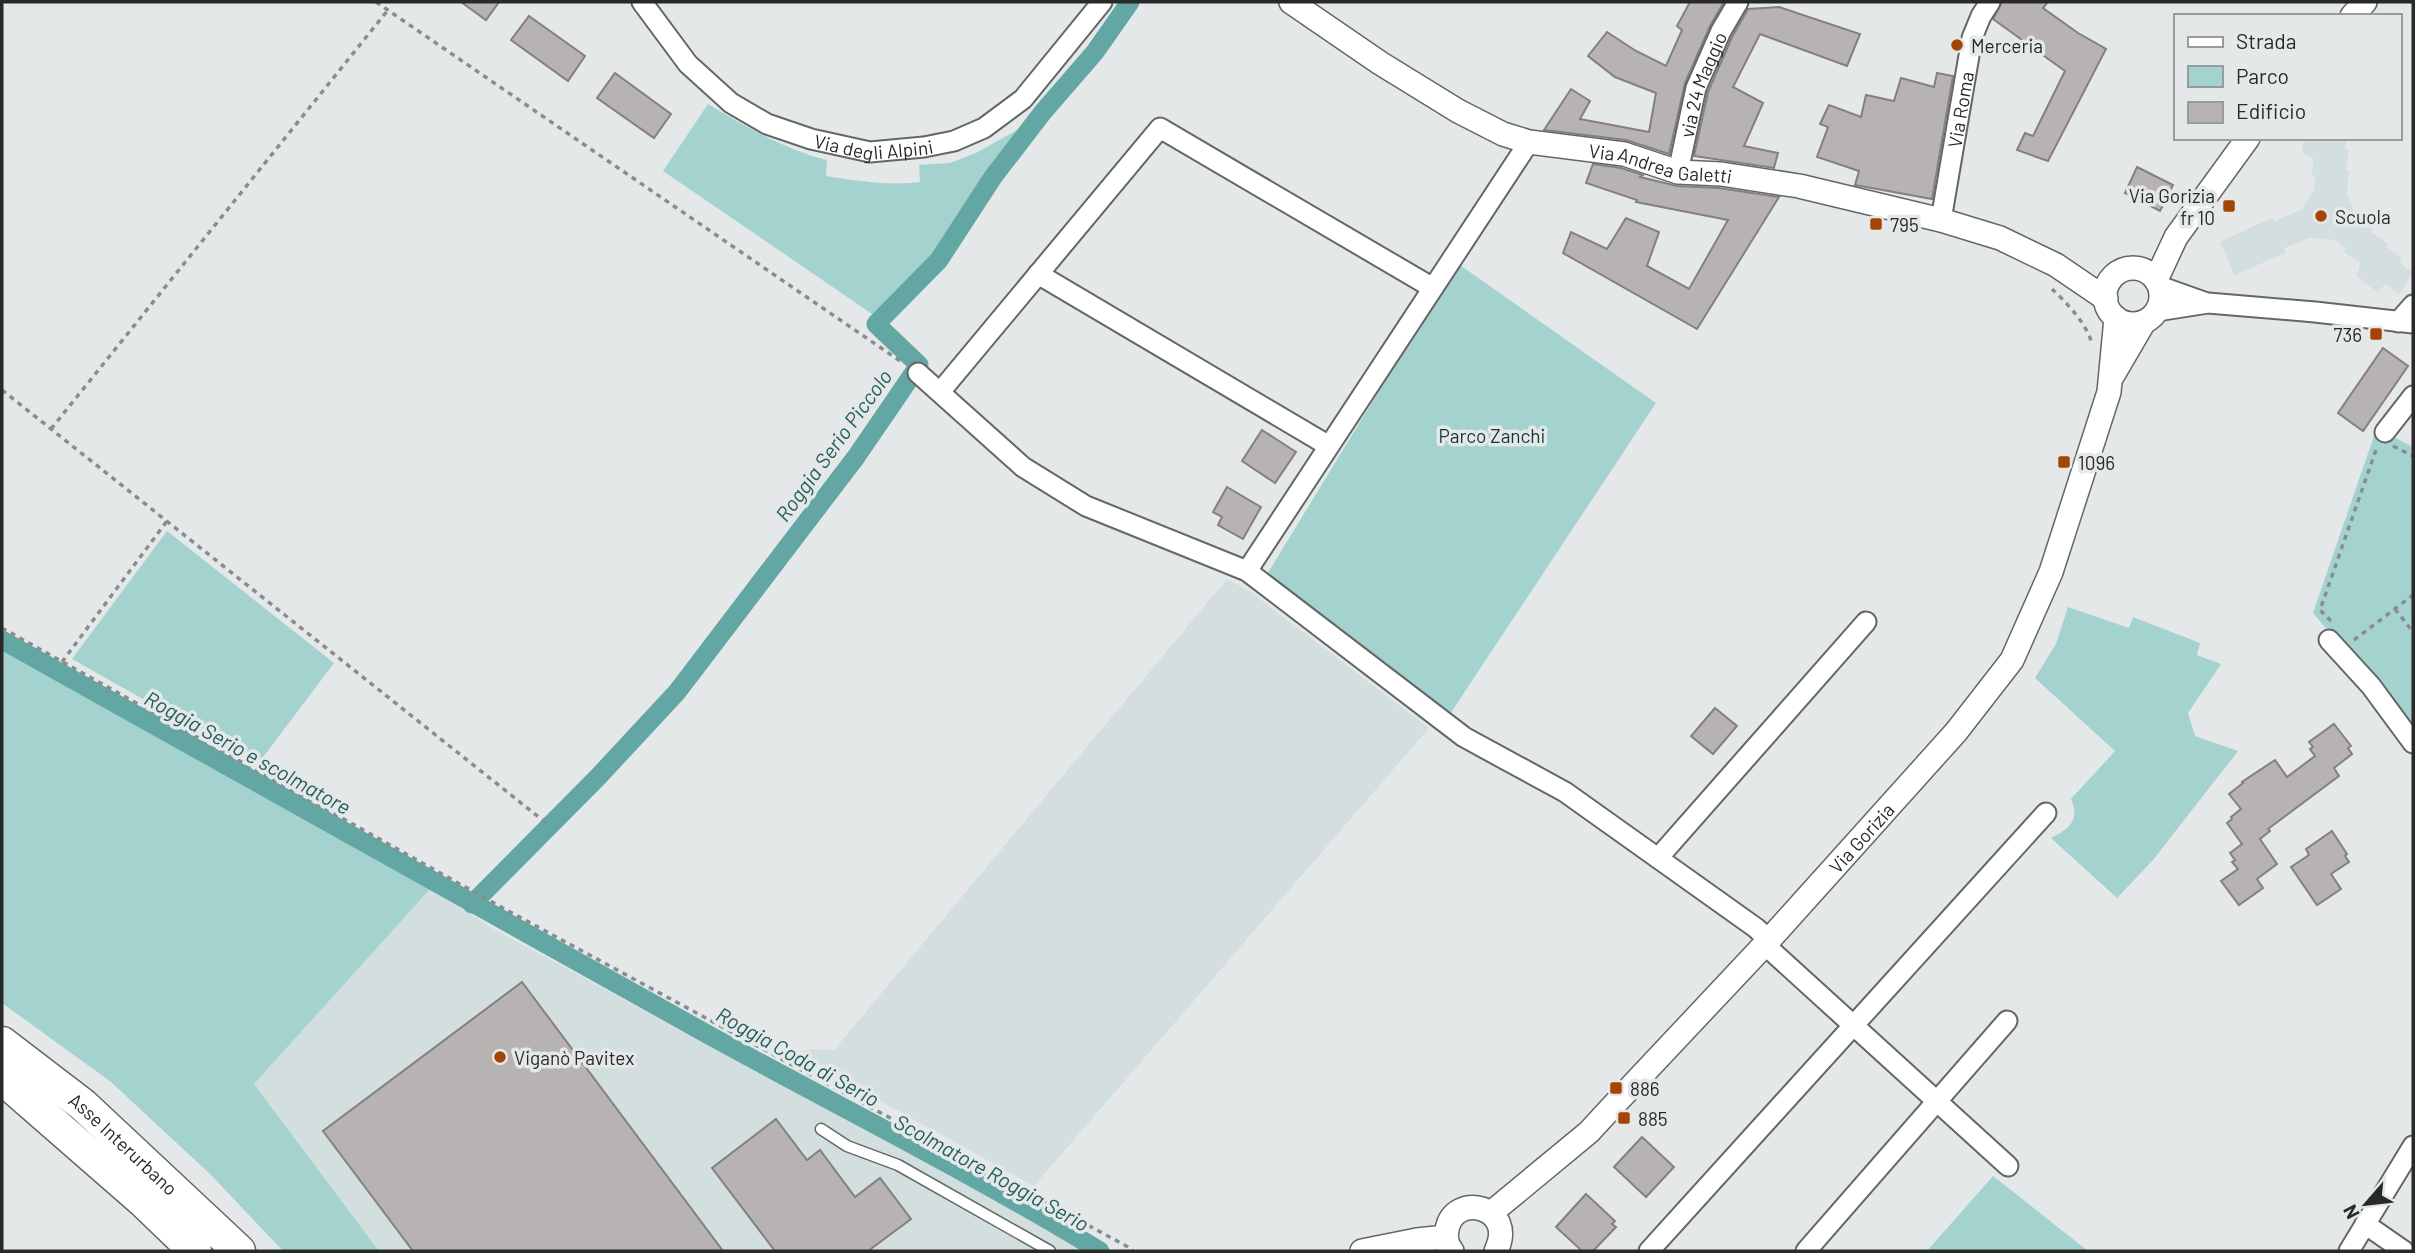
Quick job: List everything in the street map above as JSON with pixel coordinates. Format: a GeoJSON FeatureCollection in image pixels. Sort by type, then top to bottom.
{"type":"FeatureCollection","features":[{"type":"Feature","properties":{"kind":"highway","name":"Asse Interurbano"},"geometry":{"type":"LineString","coordinates":[[2,1043],[83,1105],[239,1251]]}},
{"type":"Feature","properties":{"kind":"highway","name":"Asse Interurbano"},"geometry":{"type":"LineString","coordinates":[[2,1078],[143,1201],[195,1251]]}},
{"type":"Feature","properties":{"kind":"street","name":"Via degli Alpini"},"geometry":{"type":"LineString","coordinates":[[642,2],[688,64],[731,103],[767,124],[811,139],[870,152],[954,141],[984,128],[1023,99],[1102,2]]}},
{"type":"Feature","properties":{"kind":"street","name":"Via Andrea Galetti"},"geometry":{"type":"LineString","coordinates":[[1291,2],[1380,63],[1458,111],[1503,134],[1529,142],[1624,154],[1678,172],[1721,174],[1799,186],[1941,220],[2000,238],[2050,274],[2111,309]]}},
{"type":"Feature","properties":{"kind":"street","name":"via 24 Maggio"},"geometry":{"type":"LineString","coordinates":[[1678,172],[1696,88],[1721,32],[1738,2]]}},
{"type":"Feature","properties":{"kind":"street","name":"Via Roma"},"geometry":{"type":"LineString","coordinates":[[1941,220],[1972,38],[1990,2]]}},
{"type":"Feature","properties":{"kind":"street"},"geometry":{"type":"LineString","coordinates":[[940,392],[1160,128],[1433,288]]}},
{"type":"Feature","properties":{"kind":"street"},"geometry":{"type":"LineString","coordinates":[[2151,278],[2176,237],[2247,140]]}},
{"type":"Feature","properties":{"kind":"street"},"geometry":{"type":"LineString","coordinates":[[1247,571],[1529,142]]}},
{"type":"Feature","properties":{"kind":"street"},"geometry":{"type":"LineString","coordinates":[[2208,303],[2151,278],[2122,271],[2109,283],[2111,309],[2129,324],[2208,303],[2406,323],[2413,305]]}},
{"type":"Feature","properties":{"kind":"street"},"geometry":{"type":"LineString","coordinates":[[1038,274],[1329,446]]}},
{"type":"Feature","properties":{"kind":"street","name":"Via Andrea Galetti"},"geometry":{"type":"LineString","coordinates":[[2050,274],[2114,276]]}},
{"type":"Feature","properties":{"kind":"street"},"geometry":{"type":"LineString","coordinates":[[2151,278],[2161,295],[2151,316]]}},
{"type":"Feature","properties":{"kind":"street","name":"Via Gorizia"},"geometry":{"type":"LineString","coordinates":[[1491,1213],[1589,1132],[1767,942],[1956,732],[2012,660],[2051,572],[2109,392],[2111,309]]}},
{"type":"Feature","properties":{"kind":"street","name":"Via Gorizia"},"geometry":{"type":"LineString","coordinates":[[2110,381],[2151,316]]}},
{"type":"Feature","properties":{"kind":"street"},"geometry":{"type":"LineString","coordinates":[[918,373],[1023,467],[1086,506],[1247,571],[1464,737],[1565,792],[1756,928],[1767,942],[1854,1025],[2008,1166]]}},
{"type":"Feature","properties":{"kind":"street"},"geometry":{"type":"LineString","coordinates":[[2383,435],[2413,396]]}},
{"type":"Feature","properties":{"kind":"street"},"geometry":{"type":"LineString","coordinates":[[1658,858],[1866,622]]}},
{"type":"Feature","properties":{"kind":"street"},"geometry":{"type":"LineString","coordinates":[[2332,633],[2413,743]]}},
{"type":"Feature","properties":{"kind":"street"},"geometry":{"type":"LineString","coordinates":[[1649,1251],[2046,813]]}},
{"type":"Feature","properties":{"kind":"street"},"geometry":{"type":"LineString","coordinates":[[1806,1251],[2007,1021]]}},
{"type":"Feature","properties":{"kind":"street"},"geometry":{"type":"LineString","coordinates":[[2349,1251],[2413,1146]]}},
{"type":"Feature","properties":{"kind":"street"},"geometry":{"type":"LineString","coordinates":[[1362,1251],[1417,1240],[1449,1244],[1447,1226],[1452,1217],[1460,1210],[1471,1207],[1482,1208],[1498,1221],[1502,1231],[1496,1251]]}},
{"type":"Feature","properties":{"kind":"street"},"geometry":{"type":"LineString","coordinates":[[2365,1224],[2404,1251]]}},
{"type":"Feature","properties":{"kind":"lane"},"geometry":{"type":"LineString","coordinates":[[821,1129],[847,1146],[898,1165],[1050,1251]]}},
{"type":"Feature","properties":{"kind":"path"},"geometry":{"type":"LineString","coordinates":[[376,2],[918,373]]}},
{"type":"Feature","properties":{"kind":"path"},"geometry":{"type":"LineString","coordinates":[[51,429],[388,10]]}},
{"type":"Feature","properties":{"kind":"path"},"geometry":{"type":"LineString","coordinates":[[2050,274],[2090,337],[2094,350]]}},
{"type":"Feature","properties":{"kind":"path"},"geometry":{"type":"LineString","coordinates":[[2,390],[550,826]]}},
{"type":"Feature","properties":{"kind":"path"},"geometry":{"type":"LineString","coordinates":[[2332,633],[2320,610],[2383,435]]}},
{"type":"Feature","properties":{"kind":"path"},"geometry":{"type":"LineString","coordinates":[[62,662],[167,521]]}},
{"type":"Feature","properties":{"kind":"path"},"geometry":{"type":"LineString","coordinates":[[2351,642],[2413,595]]}},
{"type":"Feature","properties":{"kind":"path"},"geometry":{"type":"LineString","coordinates":[[2395,609],[2413,632]]}},
{"type":"Feature","properties":{"kind":"path"},"geometry":{"type":"LineString","coordinates":[[2,628],[485,899],[1133,1251]]}},
{"type":"Feature","properties":{"kind":"shaded area","name":"Scuola"},"geometry":{"type":"Polygon","coordinates":[[[2304,140],[2346,140],[2345,149],[2349,151],[2347,193],[2354,214],[2373,229],[2371,232],[2388,244],[2387,247],[2402,259],[2400,263],[2413,273],[2399,294],[2386,284],[2377,292],[2357,276],[2360,263],[2344,252],[2346,248],[2335,240],[2309,238],[2284,248],[2286,253],[2234,275],[2220,242],[2273,217],[2275,221],[2302,209],[2314,190],[2313,158],[2302,152],[2304,140]]]}},
{"type":"Feature","properties":{"kind":"shaded area"},"geometry":{"type":"Polygon","coordinates":[[[1227,579],[1248,590],[1429,728],[1034,1186],[794,1053],[812,1049],[834,1050],[1227,579]]]}},
{"type":"Feature","properties":{"kind":"shaded area"},"geometry":{"type":"Polygon","coordinates":[[[431,888],[494,929],[1028,1218],[1082,1251],[379,1251],[254,1084],[431,888]]]}},
{"type":"Feature","properties":{"kind":"green space"},"geometry":{"type":"Polygon","coordinates":[[[708,104],[780,144],[827,160],[826,176],[873,182],[920,182],[919,165],[950,163],[976,153],[1017,130],[1019,136],[987,175],[936,253],[875,316],[663,171],[708,104]]]}},
{"type":"Feature","properties":{"kind":"green space","name":"Parco Zanchi"},"geometry":{"type":"Polygon","coordinates":[[[1457,263],[1656,403],[1450,714],[1266,576],[1457,263]]]}},
{"type":"Feature","properties":{"kind":"green space"},"geometry":{"type":"Polygon","coordinates":[[[2375,433],[2392,436],[2413,447],[2413,733],[2313,613],[2375,433]]]}},
{"type":"Feature","properties":{"kind":"green space"},"geometry":{"type":"Polygon","coordinates":[[[167,531],[334,663],[258,764],[72,659],[167,531]]]}},
{"type":"Feature","properties":{"kind":"green space"},"geometry":{"type":"Polygon","coordinates":[[[2068,607],[2129,628],[2133,617],[2200,643],[2197,655],[2221,664],[2188,713],[2195,736],[2238,751],[2153,860],[2117,898],[2051,838],[2071,823],[2074,806],[2071,799],[2115,751],[2035,678],[2056,644],[2068,607]]]}},
{"type":"Feature","properties":{"kind":"green space"},"geometry":{"type":"Polygon","coordinates":[[[2,651],[431,888],[254,1084],[379,1251],[283,1251],[211,1175],[111,1082],[2,1003],[2,651]]]}},
{"type":"Feature","properties":{"kind":"green space"},"geometry":{"type":"Polygon","coordinates":[[[1993,1176],[2088,1251],[1927,1251],[1993,1176]]]}},
{"type":"Feature","properties":{"kind":"building"},"geometry":{"type":"Polygon","coordinates":[[[461,2],[499,2],[486,20],[461,2]]]}},
{"type":"Feature","properties":{"kind":"building"},"geometry":{"type":"Polygon","coordinates":[[[1690,2],[1724,2],[1710,26],[1685,83],[1669,154],[1626,140],[1544,130],[1571,89],[1590,101],[1580,119],[1649,132],[1656,93],[1615,77],[1588,56],[1607,32],[1666,66],[1682,30],[1677,26],[1690,2]]]}},
{"type":"Feature","properties":{"kind":"building"},"geometry":{"type":"Polygon","coordinates":[[[2002,2],[2048,2],[2043,8],[2106,49],[2048,161],[2017,150],[2025,133],[2033,136],[2065,71],[1993,19],[2002,2]]]}},
{"type":"Feature","properties":{"kind":"building"},"geometry":{"type":"Polygon","coordinates":[[[1779,7],[1860,34],[1847,66],[1760,34],[1733,87],[1763,103],[1744,146],[1778,153],[1774,168],[1694,156],[1708,92],[1732,37],[1748,9],[1779,7]]]}},
{"type":"Feature","properties":{"kind":"building"},"geometry":{"type":"Polygon","coordinates":[[[529,16],[585,56],[568,81],[511,40],[529,16]]]}},
{"type":"Feature","properties":{"kind":"building"},"geometry":{"type":"Polygon","coordinates":[[[615,73],[671,114],[654,138],[597,98],[615,73]]]}},
{"type":"Feature","properties":{"kind":"building"},"geometry":{"type":"Polygon","coordinates":[[[1937,73],[1953,76],[1932,199],[1855,185],[1859,171],[1817,157],[1828,127],[1820,124],[1829,105],[1861,117],[1866,95],[1894,101],[1901,78],[1934,87],[1937,73]]]}},
{"type":"Feature","properties":{"kind":"building"},"geometry":{"type":"Polygon","coordinates":[[[1593,164],[1621,168],[1643,175],[1640,177],[1677,186],[1719,188],[1779,197],[1697,329],[1563,253],[1571,232],[1607,249],[1626,218],[1659,232],[1647,266],[1689,289],[1728,220],[1636,202],[1637,200],[1586,183],[1593,164]]]}},
{"type":"Feature","properties":{"kind":"building"},"geometry":{"type":"Polygon","coordinates":[[[2137,167],[2173,185],[2160,211],[2125,193],[2137,167]]]}},
{"type":"Feature","properties":{"kind":"building"},"geometry":{"type":"Polygon","coordinates":[[[2383,348],[2408,366],[2363,431],[2338,413],[2383,348]]]}},
{"type":"Feature","properties":{"kind":"building"},"geometry":{"type":"Polygon","coordinates":[[[1262,430],[1296,452],[1275,483],[1242,461],[1262,430]]]}},
{"type":"Feature","properties":{"kind":"building"},"geometry":{"type":"Polygon","coordinates":[[[1227,487],[1261,507],[1243,539],[1218,525],[1222,517],[1213,512],[1227,487]]]}},
{"type":"Feature","properties":{"kind":"building"},"geometry":{"type":"Polygon","coordinates":[[[1715,708],[1737,726],[1713,754],[1691,736],[1715,708]]]}},
{"type":"Feature","properties":{"kind":"building"},"geometry":{"type":"Polygon","coordinates":[[[2334,724],[2351,746],[2348,748],[2352,754],[2334,768],[2339,776],[2268,829],[2270,831],[2260,839],[2277,864],[2257,879],[2263,888],[2239,905],[2221,881],[2238,869],[2232,862],[2235,860],[2230,853],[2242,844],[2227,823],[2241,809],[2229,794],[2275,760],[2287,777],[2315,756],[2309,742],[2334,724]]]}},
{"type":"Feature","properties":{"kind":"building"},"geometry":{"type":"Polygon","coordinates":[[[2332,831],[2349,862],[2331,874],[2341,889],[2317,905],[2291,867],[2309,855],[2306,849],[2332,831]]]}},
{"type":"Feature","properties":{"kind":"building","name":"Viganò Pavitex"},"geometry":{"type":"Polygon","coordinates":[[[522,982],[723,1251],[413,1251],[323,1131],[522,982]]]}},
{"type":"Feature","properties":{"kind":"building"},"geometry":{"type":"Polygon","coordinates":[[[776,1119],[807,1160],[820,1150],[855,1197],[880,1178],[911,1219],[868,1251],[775,1251],[712,1168],[776,1119]]]}},
{"type":"Feature","properties":{"kind":"building"},"geometry":{"type":"Polygon","coordinates":[[[1642,1137],[1674,1167],[1646,1197],[1614,1167],[1642,1137]]]}},
{"type":"Feature","properties":{"kind":"building"},"geometry":{"type":"Polygon","coordinates":[[[1586,1194],[1615,1221],[1612,1224],[1616,1227],[1593,1251],[1582,1251],[1556,1227],[1586,1194]]]}},
{"type":"Feature","properties":{"kind":"waterway","name":"Roggia Serio Piccolo"},"geometry":{"type":"LineString","coordinates":[[472,904],[598,777],[677,692],[856,457],[919,365],[876,324],[939,260],[993,177],[1043,112],[1095,52],[1130,2]]}},
{"type":"Feature","properties":{"kind":"waterway","name":"Roggia Coda di Serio"},"geometry":{"type":"LineString","coordinates":[[2,640],[707,1034],[1003,1194],[1100,1251]]}},
{"type":"Feature","properties":{"kind":"place","name":"Merceria"},"geometry":{"type":"Point","coordinates":[1957,45]}},
{"type":"Feature","properties":{"kind":"place","name":"Via Gorizia fr 10"},"geometry":{"type":"Point","coordinates":[2229,206]}},
{"type":"Feature","properties":{"kind":"place","name":"Scuola"},"geometry":{"type":"Point","coordinates":[2321,216]}},
{"type":"Feature","properties":{"kind":"place","name":"795"},"geometry":{"type":"Point","coordinates":[1876,224]}},
{"type":"Feature","properties":{"kind":"place","name":"736"},"geometry":{"type":"Point","coordinates":[2376,334]}},
{"type":"Feature","properties":{"kind":"place","name":"1096"},"geometry":{"type":"Point","coordinates":[2064,462]}},
{"type":"Feature","properties":{"kind":"place","name":"Viganò Pavitex"},"geometry":{"type":"Point","coordinates":[500,1057]}},
{"type":"Feature","properties":{"kind":"place","name":"886"},"geometry":{"type":"Point","coordinates":[1616,1088]}},
{"type":"Feature","properties":{"kind":"place","name":"885"},"geometry":{"type":"Point","coordinates":[1624,1118]}},
{"type":"Feature","properties":{"kind":"water label","name":"Roggia Serio e scolmatore"},"geometry":{"type":"Point","coordinates":[248,752]}},
{"type":"Feature","properties":{"kind":"water label","name":"Scolmatore Roggia Serio"},"geometry":{"type":"Point","coordinates":[992,1172]}}]}
